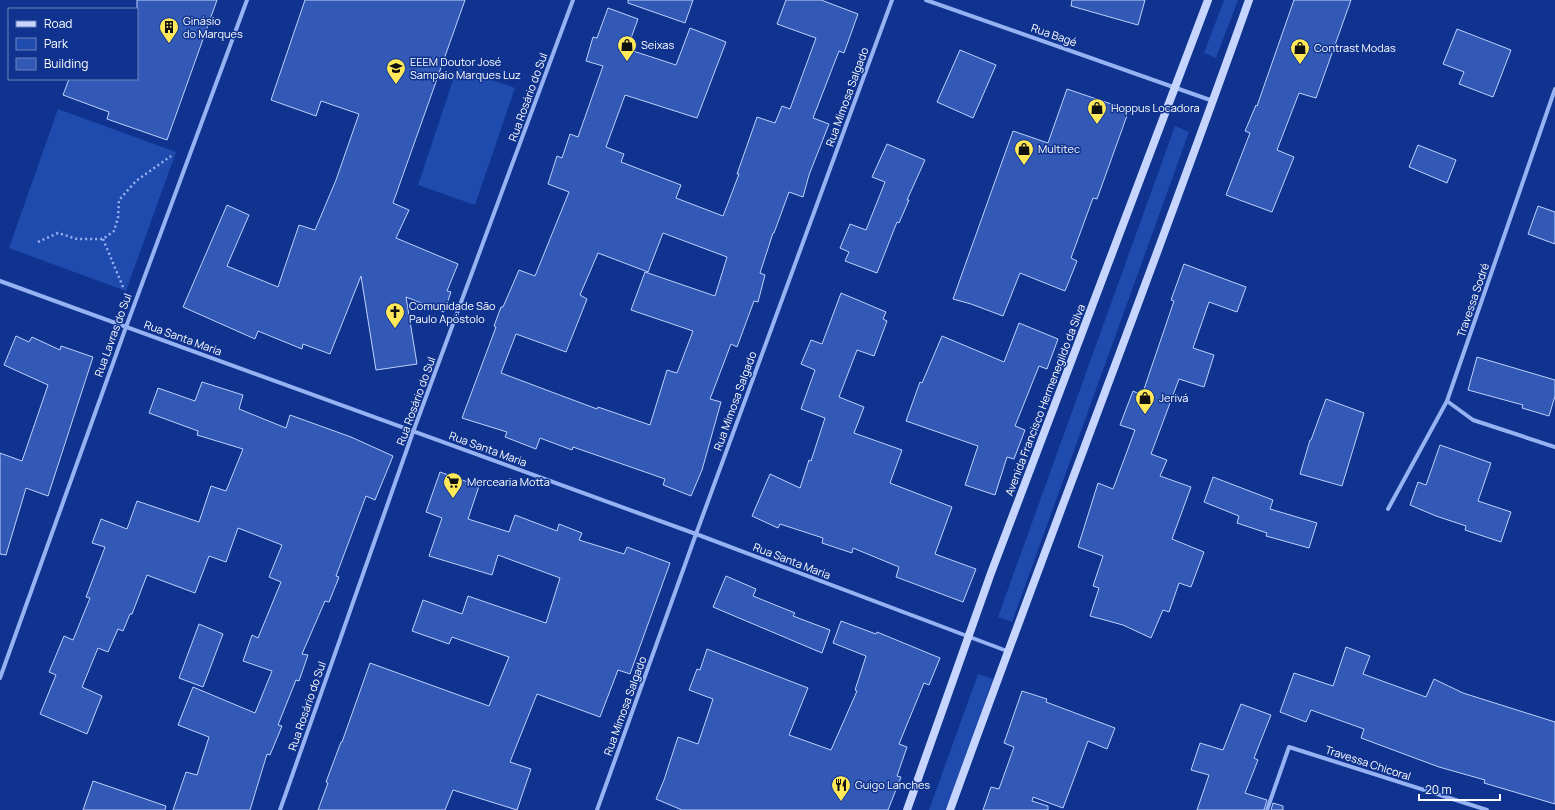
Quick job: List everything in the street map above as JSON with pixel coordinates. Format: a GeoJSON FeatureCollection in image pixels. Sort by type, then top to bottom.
{"type":"FeatureCollection","features":[{"type":"Feature","properties":{"kind":"main road","name":"Avenida Francisco Hermenegildo da Silva"},"geometry":{"type":"LineString","coordinates":[[907,810],[991,573],[1208,0]]}},
{"type":"Feature","properties":{"kind":"main road"},"geometry":{"type":"LineString","coordinates":[[950,810],[1008,651],[1192,161],[1249,0]]}},
{"type":"Feature","properties":{"kind":"street","name":"Rua Lavras do Sul"},"geometry":{"type":"LineString","coordinates":[[0,678],[126,327],[247,0]]}},
{"type":"Feature","properties":{"kind":"street","name":"Rua Rosário do Sul"},"geometry":{"type":"LineString","coordinates":[[280,810],[414,432],[573,0]]}},
{"type":"Feature","properties":{"kind":"street","name":"Rua Mimosa Salgado"},"geometry":{"type":"LineString","coordinates":[[597,810],[696,534],[892,0]]}},
{"type":"Feature","properties":{"kind":"street","name":"Rua Bagé"},"geometry":{"type":"LineString","coordinates":[[926,0],[1213,101]]}},
{"type":"Feature","properties":{"kind":"street","name":"Travessa Sodré"},"geometry":{"type":"LineString","coordinates":[[1388,509],[1447,401],[1555,89]]}},
{"type":"Feature","properties":{"kind":"street","name":"Rua Santa Maria"},"geometry":{"type":"LineString","coordinates":[[0,281],[696,534],[968,638],[1008,651]]}},
{"type":"Feature","properties":{"kind":"street"},"geometry":{"type":"LineString","coordinates":[[1447,401],[1473,420],[1555,447]]}},
{"type":"Feature","properties":{"kind":"street","name":"Travessa Chicoral"},"geometry":{"type":"LineString","coordinates":[[1267,810],[1290,747],[1486,810]]}},
{"type":"Feature","properties":{"kind":"path"},"geometry":{"type":"LineString","coordinates":[[38,242],[58,233],[77,239],[103,239],[114,231],[118,218],[119,200],[136,181],[158,167],[176,152]]}},
{"type":"Feature","properties":{"kind":"path"},"geometry":{"type":"LineString","coordinates":[[103,239],[133,308]]}},
{"type":"Feature","properties":{"kind":"green space"},"geometry":{"type":"Polygon","coordinates":[[[1224,0],[1238,0],[1216,58],[1204,53],[1224,0]]]}},
{"type":"Feature","properties":{"kind":"green space"},"geometry":{"type":"Polygon","coordinates":[[[457,68],[515,88],[475,205],[418,185],[457,68]]]}},
{"type":"Feature","properties":{"kind":"green space"},"geometry":{"type":"Polygon","coordinates":[[[58,109],[176,152],[126,291],[9,248],[58,109]]]}},
{"type":"Feature","properties":{"kind":"green space"},"geometry":{"type":"Polygon","coordinates":[[[1175,126],[1189,132],[1012,622],[998,617],[1175,126]]]}},
{"type":"Feature","properties":{"kind":"green space"},"geometry":{"type":"Polygon","coordinates":[[[978,674],[993,679],[946,810],[929,810],[978,674]]]}},
{"type":"Feature","properties":{"kind":"building","name":"Ginásio do Marques"},"geometry":{"type":"Polygon","coordinates":[[[137,0],[217,0],[167,140],[107,119],[109,112],[63,95],[69,80],[138,80],[137,0]]]}},
{"type":"Feature","properties":{"kind":"building"},"geometry":{"type":"Polygon","coordinates":[[[305,0],[465,0],[393,203],[409,210],[396,238],[458,264],[447,291],[451,292],[444,312],[406,297],[417,364],[376,370],[361,276],[330,354],[303,344],[302,349],[258,331],[255,339],[183,307],[227,205],[249,215],[227,266],[278,287],[299,225],[315,230],[336,180],[359,114],[321,101],[316,116],[271,100],[305,0]]]}},
{"type":"Feature","properties":{"kind":"building"},"geometry":{"type":"Polygon","coordinates":[[[628,0],[693,0],[685,23],[628,3],[628,0]]]}},
{"type":"Feature","properties":{"kind":"building"},"geometry":{"type":"Polygon","coordinates":[[[786,0],[821,0],[858,14],[844,53],[839,51],[813,118],[829,124],[809,175],[803,197],[789,192],[773,233],[760,273],[765,275],[758,302],[754,301],[737,347],[731,344],[710,399],[721,402],[702,470],[691,496],[663,485],[665,479],[573,447],[572,450],[540,438],[536,449],[505,437],[507,432],[462,418],[496,327],[494,326],[501,307],[503,307],[519,270],[535,276],[569,192],[548,184],[557,156],[562,158],[570,134],[578,137],[603,66],[586,61],[593,37],[597,38],[608,8],[638,19],[627,49],[676,65],[690,28],[726,42],[697,118],[625,95],[606,147],[624,154],[621,162],[681,185],[676,198],[723,216],[739,174],[737,174],[757,117],[775,123],[782,106],[790,109],[816,38],[777,24],[786,0]],[[663,233],[648,272],[598,253],[580,295],[587,299],[566,352],[516,334],[501,373],[597,409],[598,407],[650,425],[667,370],[677,373],[693,331],[631,310],[645,272],[715,296],[727,257],[663,233]]]}},
{"type":"Feature","properties":{"kind":"building"},"geometry":{"type":"Polygon","coordinates":[[[1072,0],[1145,0],[1138,25],[1071,6],[1072,0]]]}},
{"type":"Feature","properties":{"kind":"building"},"geometry":{"type":"Polygon","coordinates":[[[1294,0],[1351,0],[1316,98],[1299,93],[1277,150],[1294,157],[1272,212],[1226,195],[1250,133],[1245,131],[1256,105],[1257,106],[1294,0]]]}},
{"type":"Feature","properties":{"kind":"building"},"geometry":{"type":"Polygon","coordinates":[[[1457,29],[1511,50],[1493,97],[1459,84],[1464,72],[1443,64],[1457,29]]]}},
{"type":"Feature","properties":{"kind":"building"},"geometry":{"type":"Polygon","coordinates":[[[960,50],[996,65],[973,118],[937,102],[960,50]]]}},
{"type":"Feature","properties":{"kind":"building"},"geometry":{"type":"Polygon","coordinates":[[[1067,89],[1129,110],[1097,199],[1093,198],[1071,258],[1077,261],[1065,291],[1020,273],[1003,316],[953,299],[1013,131],[1048,143],[1067,89]]]}},
{"type":"Feature","properties":{"kind":"building"},"geometry":{"type":"Polygon","coordinates":[[[887,144],[925,160],[907,200],[909,200],[899,223],[897,222],[877,273],[845,261],[849,252],[840,248],[850,224],[866,230],[885,182],[872,177],[887,144]]]}},
{"type":"Feature","properties":{"kind":"building"},"geometry":{"type":"Polygon","coordinates":[[[1418,145],[1456,160],[1447,183],[1409,167],[1418,145]]]}},
{"type":"Feature","properties":{"kind":"building"},"geometry":{"type":"Polygon","coordinates":[[[1538,206],[1555,212],[1555,244],[1528,234],[1538,206]]]}},
{"type":"Feature","properties":{"kind":"building"},"geometry":{"type":"Polygon","coordinates":[[[1184,264],[1246,287],[1237,312],[1209,302],[1193,348],[1214,355],[1204,387],[1179,379],[1151,454],[1167,460],[1160,476],[1191,487],[1172,539],[1204,552],[1191,587],[1179,583],[1169,612],[1163,610],[1151,638],[1123,625],[1090,616],[1099,588],[1093,586],[1103,556],[1078,547],[1098,483],[1113,489],[1135,430],[1120,425],[1133,391],[1142,395],[1174,301],[1171,300],[1184,264]]]}},
{"type":"Feature","properties":{"kind":"building"},"geometry":{"type":"Polygon","coordinates":[[[841,293],[886,312],[883,319],[887,321],[874,356],[857,350],[839,397],[864,407],[854,433],[902,450],[890,483],[952,507],[935,554],[976,569],[963,602],[896,577],[899,567],[853,548],[852,553],[822,543],[823,538],[780,524],[778,528],[752,516],[770,474],[800,488],[809,460],[811,461],[825,418],[801,409],[815,370],[801,364],[811,340],[822,344],[841,293]]]}},
{"type":"Feature","properties":{"kind":"building"},"geometry":{"type":"Polygon","coordinates":[[[1019,323],[1058,339],[1047,369],[1039,366],[1015,426],[1025,430],[1014,459],[1007,457],[995,495],[965,485],[978,446],[906,421],[920,382],[922,383],[942,336],[1004,362],[1019,323]]]}},
{"type":"Feature","properties":{"kind":"building"},"geometry":{"type":"Polygon","coordinates":[[[16,336],[29,342],[32,337],[60,350],[61,346],[93,357],[48,496],[26,488],[6,555],[0,554],[0,453],[22,461],[48,385],[4,365],[16,336]]]}},
{"type":"Feature","properties":{"kind":"building"},"geometry":{"type":"Polygon","coordinates":[[[1477,357],[1555,380],[1555,396],[1549,416],[1522,408],[1523,405],[1468,390],[1477,357]]]}},
{"type":"Feature","properties":{"kind":"building"},"geometry":{"type":"Polygon","coordinates":[[[202,382],[243,395],[239,409],[286,428],[290,415],[351,437],[393,456],[375,500],[366,496],[336,576],[339,577],[329,602],[325,601],[302,654],[308,655],[299,681],[296,680],[278,725],[282,726],[270,755],[267,754],[250,810],[173,810],[186,772],[197,775],[209,737],[178,725],[193,687],[255,713],[272,671],[243,661],[252,635],[258,638],[281,582],[269,577],[282,545],[238,528],[226,562],[209,556],[195,593],[147,575],[132,614],[130,614],[123,631],[118,629],[108,652],[98,648],[82,687],[102,696],[87,734],[40,714],[56,675],[49,672],[64,636],[73,640],[90,598],[86,597],[105,547],[92,543],[101,519],[127,529],[137,501],[199,522],[211,486],[226,491],[243,449],[197,435],[198,431],[149,413],[158,388],[195,401],[202,382]]]}},
{"type":"Feature","properties":{"kind":"building"},"geometry":{"type":"Polygon","coordinates":[[[1326,399],[1364,413],[1342,486],[1300,474],[1310,440],[1326,399]]]}},
{"type":"Feature","properties":{"kind":"building"},"geometry":{"type":"Polygon","coordinates":[[[1440,445],[1491,463],[1478,501],[1511,512],[1501,542],[1465,530],[1466,526],[1410,505],[1418,482],[1426,485],[1440,445]]]}},
{"type":"Feature","properties":{"kind":"building"},"geometry":{"type":"Polygon","coordinates":[[[440,472],[479,486],[468,519],[509,532],[515,515],[557,531],[559,524],[582,533],[579,540],[624,554],[627,547],[670,563],[630,674],[618,670],[600,717],[537,694],[510,762],[531,769],[517,810],[453,790],[445,810],[318,810],[328,783],[326,782],[370,663],[489,706],[509,657],[452,637],[449,644],[412,631],[423,600],[462,614],[468,596],[546,623],[560,578],[498,555],[492,575],[429,556],[442,518],[426,512],[440,472]]]}},
{"type":"Feature","properties":{"kind":"building"},"geometry":{"type":"Polygon","coordinates":[[[1213,477],[1273,500],[1270,509],[1317,523],[1309,548],[1266,536],[1267,533],[1237,523],[1239,516],[1204,502],[1213,477]]]}},
{"type":"Feature","properties":{"kind":"building"},"geometry":{"type":"Polygon","coordinates":[[[726,576],[756,589],[753,596],[795,613],[793,616],[830,630],[822,653],[713,607],[726,576]]]}},
{"type":"Feature","properties":{"kind":"building"},"geometry":{"type":"Polygon","coordinates":[[[841,621],[876,634],[877,632],[940,658],[929,685],[924,683],[899,744],[907,747],[897,776],[901,777],[888,810],[682,810],[656,799],[678,737],[698,744],[713,699],[689,690],[697,669],[700,670],[707,649],[808,688],[789,735],[831,750],[857,691],[855,690],[866,656],[833,643],[841,621]]]}},
{"type":"Feature","properties":{"kind":"building"},"geometry":{"type":"Polygon","coordinates":[[[199,624],[223,634],[203,687],[179,678],[199,624]]]}},
{"type":"Feature","properties":{"kind":"building"},"geometry":{"type":"Polygon","coordinates":[[[1346,647],[1370,656],[1363,674],[1426,697],[1434,679],[1463,693],[1555,722],[1555,804],[1484,783],[1485,780],[1439,767],[1361,738],[1364,729],[1311,710],[1306,722],[1280,712],[1294,673],[1333,686],[1346,647]]]}},
{"type":"Feature","properties":{"kind":"building"},"geometry":{"type":"Polygon","coordinates":[[[1022,691],[1047,699],[1046,702],[1115,728],[1107,749],[1088,741],[1063,808],[1033,797],[1032,801],[1048,806],[1048,810],[983,810],[991,787],[999,789],[1014,747],[1004,743],[1022,691]]]}},
{"type":"Feature","properties":{"kind":"building"},"geometry":{"type":"Polygon","coordinates":[[[1241,704],[1271,715],[1254,758],[1258,760],[1245,793],[1267,800],[1264,810],[1197,810],[1209,775],[1191,770],[1200,743],[1223,750],[1241,704]]]}},
{"type":"Feature","properties":{"kind":"building"},"geometry":{"type":"Polygon","coordinates":[[[93,781],[166,806],[165,810],[83,810],[93,781]]]}},
{"type":"Feature","properties":{"kind":"building"},"geometry":{"type":"Polygon","coordinates":[[[1273,803],[1283,806],[1283,810],[1271,810],[1273,803]]]}},
{"type":"Feature","properties":{"kind":"place","name":"Ginásio do Marques"},"geometry":{"type":"Point","coordinates":[169,44]}},
{"type":"Feature","properties":{"kind":"place","name":"Seixas"},"geometry":{"type":"Point","coordinates":[627,62]}},
{"type":"Feature","properties":{"kind":"place","name":"Contrast Modas"},"geometry":{"type":"Point","coordinates":[1300,65]}},
{"type":"Feature","properties":{"kind":"place","name":"EEEM Doutor José Sampaio Marques Luz"},"geometry":{"type":"Point","coordinates":[396,85]}},
{"type":"Feature","properties":{"kind":"place","name":"Hoppus Locadora"},"geometry":{"type":"Point","coordinates":[1097,125]}},
{"type":"Feature","properties":{"kind":"place","name":"Multitec"},"geometry":{"type":"Point","coordinates":[1024,166]}},
{"type":"Feature","properties":{"kind":"place","name":"Comunidade São Paulo Apóstolo"},"geometry":{"type":"Point","coordinates":[395,329]}},
{"type":"Feature","properties":{"kind":"place","name":"Jerivá"},"geometry":{"type":"Point","coordinates":[1145,415]}},
{"type":"Feature","properties":{"kind":"place","name":"Mercearia Motta"},"geometry":{"type":"Point","coordinates":[453,499]}},
{"type":"Feature","properties":{"kind":"place","name":"Guigo Lanches"},"geometry":{"type":"Point","coordinates":[841,802]}}]}
